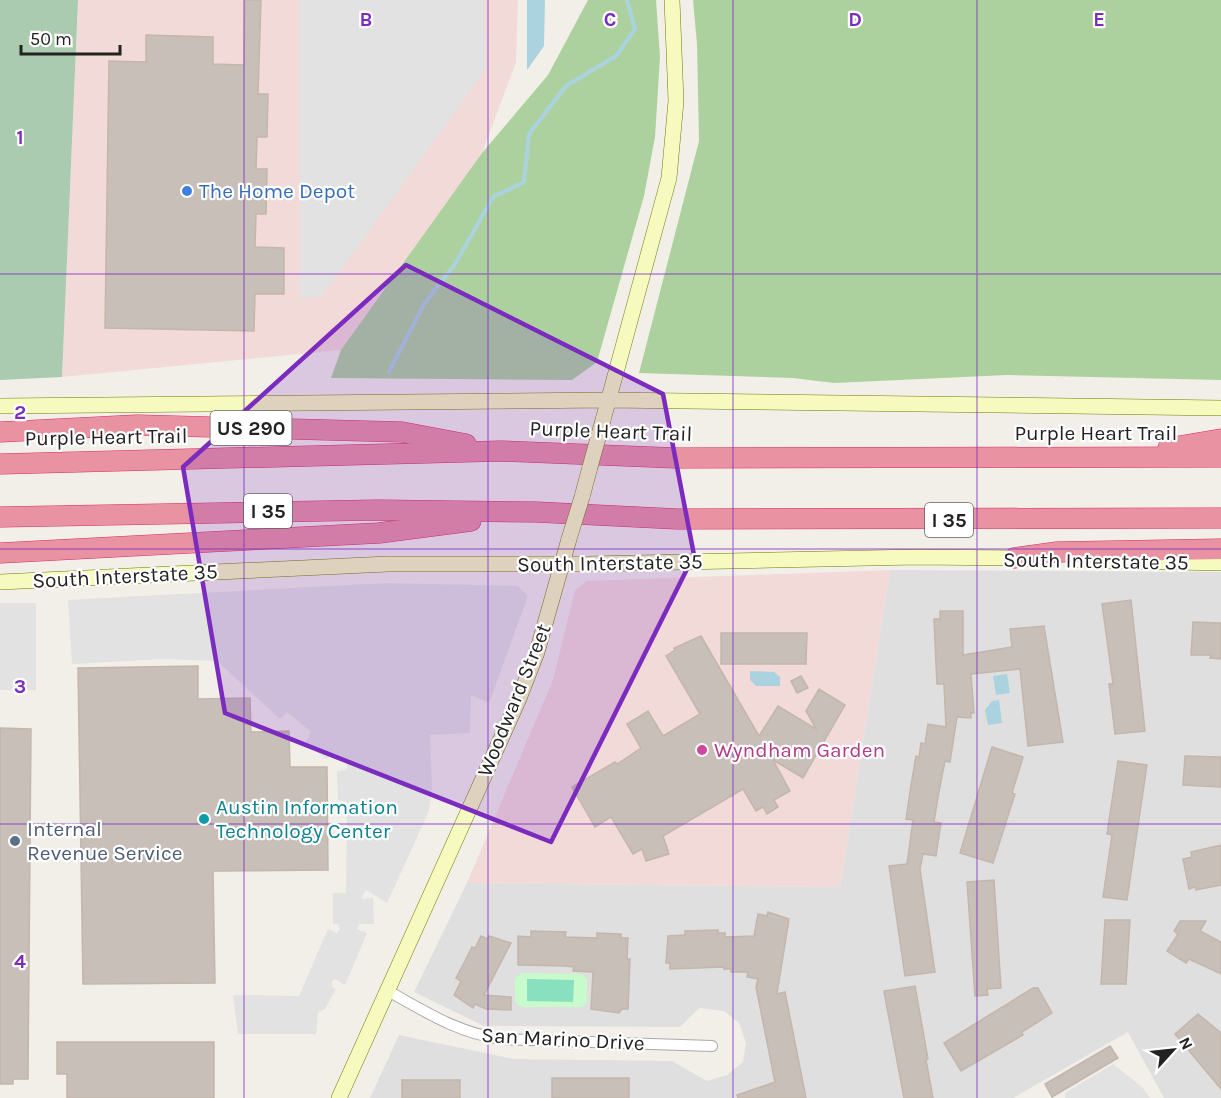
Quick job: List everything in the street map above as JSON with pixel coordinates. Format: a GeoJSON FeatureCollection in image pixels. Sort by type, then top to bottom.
{"type":"FeatureCollection","features":[{"type":"Feature","properties":{"kind":"highway","name":"US 290"},"geometry":{"type":"LineString","coordinates":[[0,432],[137,425],[402,432],[501,451]]}},
{"type":"Feature","properties":{"kind":"highway"},"geometry":{"type":"LineString","coordinates":[[1116,457],[1221,439]]}},
{"type":"Feature","properties":{"kind":"highway","name":"Purple Heart Trail"},"geometry":{"type":"LineString","coordinates":[[0,464],[501,451],[676,459],[1221,457]]}},
{"type":"Feature","properties":{"kind":"highway","name":"I 35"},"geometry":{"type":"LineString","coordinates":[[0,518],[378,510],[536,512],[677,519],[1221,518]]}},
{"type":"Feature","properties":{"kind":"highway"},"geometry":{"type":"LineString","coordinates":[[0,553],[379,533],[536,512]]}},
{"type":"Feature","properties":{"kind":"highway"},"geometry":{"type":"LineString","coordinates":[[1014,558],[1057,552],[1221,549]]}},
{"type":"Feature","properties":{"kind":"main road","name":"Woodward Street"},"geometry":{"type":"LineString","coordinates":[[339,1098],[518,701],[537,652],[669,178],[676,101],[672,0]]}},
{"type":"Feature","properties":{"kind":"main road"},"geometry":{"type":"LineString","coordinates":[[0,406],[608,400],[1221,408]]}},
{"type":"Feature","properties":{"kind":"main road","name":"South Interstate 35"},"geometry":{"type":"LineString","coordinates":[[0,582],[388,564],[1014,558],[1221,563]]}},
{"type":"Feature","properties":{"kind":"street","name":"San Marino Drive"},"geometry":{"type":"LineString","coordinates":[[388,991],[460,1030],[480,1036],[501,1039],[712,1046]]}},
{"type":"Feature","properties":{"kind":"highlighted area"},"geometry":{"type":"Polygon","coordinates":[[[406,265],[663,394],[694,555],[551,842],[225,713],[183,467],[406,265]]]}},
{"type":"Feature","properties":{"kind":"shaded area"},"geometry":{"type":"Polygon","coordinates":[[[78,0],[518,0],[516,62],[482,153],[341,350],[62,377],[78,0]]]}},
{"type":"Feature","properties":{"kind":"shaded area"},"geometry":{"type":"Polygon","coordinates":[[[299,0],[484,0],[486,69],[322,296],[300,299],[299,0]]]}},
{"type":"Feature","properties":{"kind":"shaded area"},"geometry":{"type":"Polygon","coordinates":[[[890,570],[1221,572],[1221,1098],[1164,1098],[1128,1032],[1013,1098],[370,1098],[399,1035],[514,1059],[672,1061],[707,1081],[727,1075],[743,1062],[746,1043],[739,1023],[724,1011],[699,1008],[680,1027],[484,1026],[414,992],[467,883],[840,887],[890,570]]]}},
{"type":"Feature","properties":{"kind":"shaded area"},"geometry":{"type":"Polygon","coordinates":[[[890,570],[840,887],[467,883],[553,680],[575,590],[587,581],[890,570]]]}},
{"type":"Feature","properties":{"kind":"shaded area"},"geometry":{"type":"Polygon","coordinates":[[[387,583],[518,586],[528,596],[489,703],[471,695],[470,733],[430,735],[432,787],[429,811],[387,903],[366,890],[362,896],[363,899],[373,898],[374,924],[359,924],[357,929],[367,933],[345,985],[335,979],[332,981],[332,987],[336,989],[325,1009],[318,1012],[316,1034],[238,1034],[233,995],[299,996],[328,929],[337,933],[340,929],[338,924],[333,924],[333,893],[346,893],[347,802],[338,800],[337,771],[347,770],[347,764],[335,754],[326,759],[305,743],[311,732],[287,712],[280,719],[217,661],[162,659],[72,664],[68,600],[387,583]]]}},
{"type":"Feature","properties":{"kind":"shaded area"},"geometry":{"type":"Polygon","coordinates":[[[0,603],[36,603],[36,690],[0,690],[0,603]]]}},
{"type":"Feature","properties":{"kind":"shaded area"},"geometry":{"type":"Polygon","coordinates":[[[1113,1064],[1142,1087],[1150,1098],[1065,1098],[1065,1093],[1113,1064]]]}},
{"type":"Feature","properties":{"kind":"green space"},"geometry":{"type":"Polygon","coordinates":[[[0,0],[78,0],[62,377],[0,380],[0,0]]]}},
{"type":"Feature","properties":{"kind":"green space"},"geometry":{"type":"Polygon","coordinates":[[[588,0],[656,0],[660,57],[655,137],[644,196],[597,362],[572,380],[331,378],[341,350],[482,153],[548,75],[588,0]]]}},
{"type":"Feature","properties":{"kind":"green space"},"geometry":{"type":"Polygon","coordinates":[[[693,0],[1221,0],[1221,380],[1007,375],[834,383],[793,378],[639,373],[699,141],[697,44],[693,0]]]}},
{"type":"Feature","properties":{"kind":"green space"},"geometry":{"type":"Polygon","coordinates":[[[522,973],[582,974],[587,979],[587,1002],[582,1007],[521,1007],[515,1002],[515,978],[522,973]]]}},
{"type":"Feature","properties":{"kind":"green space"},"geometry":{"type":"Polygon","coordinates":[[[527,979],[574,980],[573,1002],[527,1001],[527,979]]]}},
{"type":"Feature","properties":{"kind":"water"},"geometry":{"type":"Polygon","coordinates":[[[527,0],[545,0],[544,46],[527,70],[527,0]]]}},
{"type":"Feature","properties":{"kind":"water"},"geometry":{"type":"Polygon","coordinates":[[[750,671],[774,672],[780,677],[780,686],[756,686],[750,680],[750,671]]]}},
{"type":"Feature","properties":{"kind":"water"},"geometry":{"type":"Polygon","coordinates":[[[1007,674],[1010,693],[996,695],[993,676],[1007,674]]]}},
{"type":"Feature","properties":{"kind":"water"},"geometry":{"type":"Polygon","coordinates":[[[999,700],[1002,723],[988,725],[985,710],[992,701],[999,700]]]}},
{"type":"Feature","properties":{"kind":"building","name":"The Home Depot"},"geometry":{"type":"Polygon","coordinates":[[[245,0],[261,0],[258,94],[268,94],[267,137],[257,137],[256,169],[267,169],[266,214],[256,214],[255,247],[284,248],[284,294],[255,294],[254,331],[105,328],[109,61],[146,62],[146,35],[213,37],[213,64],[244,65],[245,0]]]}},
{"type":"Feature","properties":{"kind":"building"},"geometry":{"type":"Polygon","coordinates":[[[1131,600],[1145,731],[1115,734],[1109,684],[1113,684],[1102,604],[1131,600]]]}},
{"type":"Feature","properties":{"kind":"building"},"geometry":{"type":"Polygon","coordinates":[[[940,611],[963,611],[963,655],[1012,647],[1010,629],[1044,626],[1063,742],[1028,746],[1020,669],[971,674],[974,713],[971,713],[971,718],[957,717],[950,762],[945,761],[934,822],[941,823],[936,856],[923,854],[920,869],[935,972],[905,976],[889,866],[907,864],[913,820],[906,819],[911,785],[916,756],[919,757],[921,743],[925,744],[928,724],[946,727],[944,684],[937,684],[936,665],[934,619],[940,619],[940,611]]]}},
{"type":"Feature","properties":{"kind":"building"},"geometry":{"type":"Polygon","coordinates":[[[1193,622],[1221,623],[1221,659],[1210,658],[1211,655],[1191,655],[1193,622]]]}},
{"type":"Feature","properties":{"kind":"building"},"geometry":{"type":"Polygon","coordinates":[[[721,633],[807,633],[806,664],[721,664],[721,633]]]}},
{"type":"Feature","properties":{"kind":"building","name":"Wyndham Garden"},"geometry":{"type":"Polygon","coordinates":[[[701,636],[759,736],[778,706],[816,729],[806,711],[819,689],[845,705],[803,778],[773,760],[790,791],[774,800],[778,807],[767,814],[763,807],[756,811],[743,789],[663,836],[669,854],[646,861],[642,849],[633,854],[611,817],[595,827],[572,787],[615,762],[617,764],[641,748],[627,724],[648,711],[663,736],[700,714],[666,656],[675,650],[674,648],[701,636]]]}},
{"type":"Feature","properties":{"kind":"building","name":"Austin Information Technology Center"},"geometry":{"type":"Polygon","coordinates":[[[198,666],[198,699],[250,698],[251,732],[289,731],[290,767],[327,767],[328,870],[213,871],[215,983],[83,984],[78,668],[198,666]]]}},
{"type":"Feature","properties":{"kind":"building"},"geometry":{"type":"Polygon","coordinates":[[[801,676],[808,688],[797,693],[791,681],[801,676]]]}},
{"type":"Feature","properties":{"kind":"building","name":"Internal Revenue Service"},"geometry":{"type":"Polygon","coordinates":[[[0,728],[31,729],[28,1079],[13,1079],[13,1084],[0,1084],[0,728]]]}},
{"type":"Feature","properties":{"kind":"building"},"geometry":{"type":"Polygon","coordinates":[[[992,747],[1023,757],[1012,793],[1015,794],[993,863],[960,853],[992,747]]]}},
{"type":"Feature","properties":{"kind":"building"},"geometry":{"type":"Polygon","coordinates":[[[1185,756],[1221,757],[1221,787],[1183,785],[1185,756]]]}},
{"type":"Feature","properties":{"kind":"building"},"geometry":{"type":"Polygon","coordinates":[[[1118,761],[1147,765],[1127,900],[1103,897],[1112,835],[1107,834],[1118,761]]]}},
{"type":"Feature","properties":{"kind":"building"},"geometry":{"type":"Polygon","coordinates":[[[1221,845],[1221,885],[1196,890],[1195,887],[1189,889],[1183,859],[1192,857],[1191,852],[1221,845]]]}},
{"type":"Feature","properties":{"kind":"building"},"geometry":{"type":"Polygon","coordinates":[[[994,880],[1001,988],[987,989],[988,995],[975,996],[967,882],[994,880]]]}},
{"type":"Feature","properties":{"kind":"building"},"geometry":{"type":"Polygon","coordinates":[[[768,912],[789,919],[777,994],[785,992],[806,1098],[738,1098],[737,1095],[775,1082],[756,987],[758,979],[747,977],[748,972],[731,972],[731,969],[724,969],[724,967],[670,969],[670,963],[666,963],[668,936],[685,935],[685,931],[718,930],[718,933],[725,933],[725,937],[754,936],[758,914],[767,916],[768,912]]]}},
{"type":"Feature","properties":{"kind":"building"},"geometry":{"type":"Polygon","coordinates":[[[1105,920],[1130,920],[1126,984],[1101,984],[1105,920]]]}},
{"type":"Feature","properties":{"kind":"building"},"geometry":{"type":"Polygon","coordinates":[[[1180,921],[1206,921],[1200,931],[1221,942],[1221,974],[1189,959],[1186,963],[1167,951],[1178,934],[1174,931],[1180,921]]]}},
{"type":"Feature","properties":{"kind":"building"},"geometry":{"type":"Polygon","coordinates":[[[531,931],[566,932],[565,937],[597,938],[597,933],[621,934],[621,938],[628,938],[627,959],[630,959],[628,1009],[622,1009],[619,1013],[591,1009],[593,972],[573,971],[574,967],[566,966],[518,965],[518,936],[531,937],[531,931]]]}},
{"type":"Feature","properties":{"kind":"building"},"geometry":{"type":"Polygon","coordinates":[[[481,936],[487,939],[489,936],[511,943],[484,995],[511,997],[511,1010],[486,1009],[475,1004],[473,1008],[454,995],[461,981],[456,978],[472,947],[475,948],[481,936]]]}},
{"type":"Feature","properties":{"kind":"building"},"geometry":{"type":"Polygon","coordinates":[[[915,986],[933,1098],[904,1098],[884,991],[915,986]]]}},
{"type":"Feature","properties":{"kind":"building"},"geometry":{"type":"Polygon","coordinates":[[[1033,988],[1038,988],[1052,1013],[1022,1032],[1023,1035],[961,1071],[944,1043],[1033,988]]]}},
{"type":"Feature","properties":{"kind":"building"},"geometry":{"type":"Polygon","coordinates":[[[1198,1014],[1221,1033],[1221,1089],[1175,1034],[1198,1014]]]}},
{"type":"Feature","properties":{"kind":"building"},"geometry":{"type":"Polygon","coordinates":[[[57,1042],[214,1042],[214,1098],[67,1098],[67,1074],[57,1074],[57,1042]]]}},
{"type":"Feature","properties":{"kind":"building"},"geometry":{"type":"Polygon","coordinates":[[[1110,1046],[1118,1058],[1052,1097],[1045,1084],[1110,1046]]]}},
{"type":"Feature","properties":{"kind":"building"},"geometry":{"type":"Polygon","coordinates":[[[552,1078],[629,1078],[629,1098],[552,1098],[552,1078]]]}},
{"type":"Feature","properties":{"kind":"building"},"geometry":{"type":"Polygon","coordinates":[[[402,1080],[460,1080],[460,1098],[402,1098],[402,1080]]]}},
{"type":"Feature","properties":{"kind":"waterway"},"geometry":{"type":"LineString","coordinates":[[389,372],[424,304],[455,264],[493,197],[524,182],[529,134],[566,86],[616,56],[635,29],[627,0]]}},
{"type":"Feature","properties":{"kind":"place","name":"The Home Depot"},"geometry":{"type":"Point","coordinates":[187,191]}},
{"type":"Feature","properties":{"kind":"place","name":"Wyndham Garden"},"geometry":{"type":"Point","coordinates":[702,750]}},
{"type":"Feature","properties":{"kind":"place","name":"Austin Information Technology Center"},"geometry":{"type":"Point","coordinates":[204,819]}},
{"type":"Feature","properties":{"kind":"place","name":"Internal Revenue Service"},"geometry":{"type":"Point","coordinates":[15,841]}}]}
